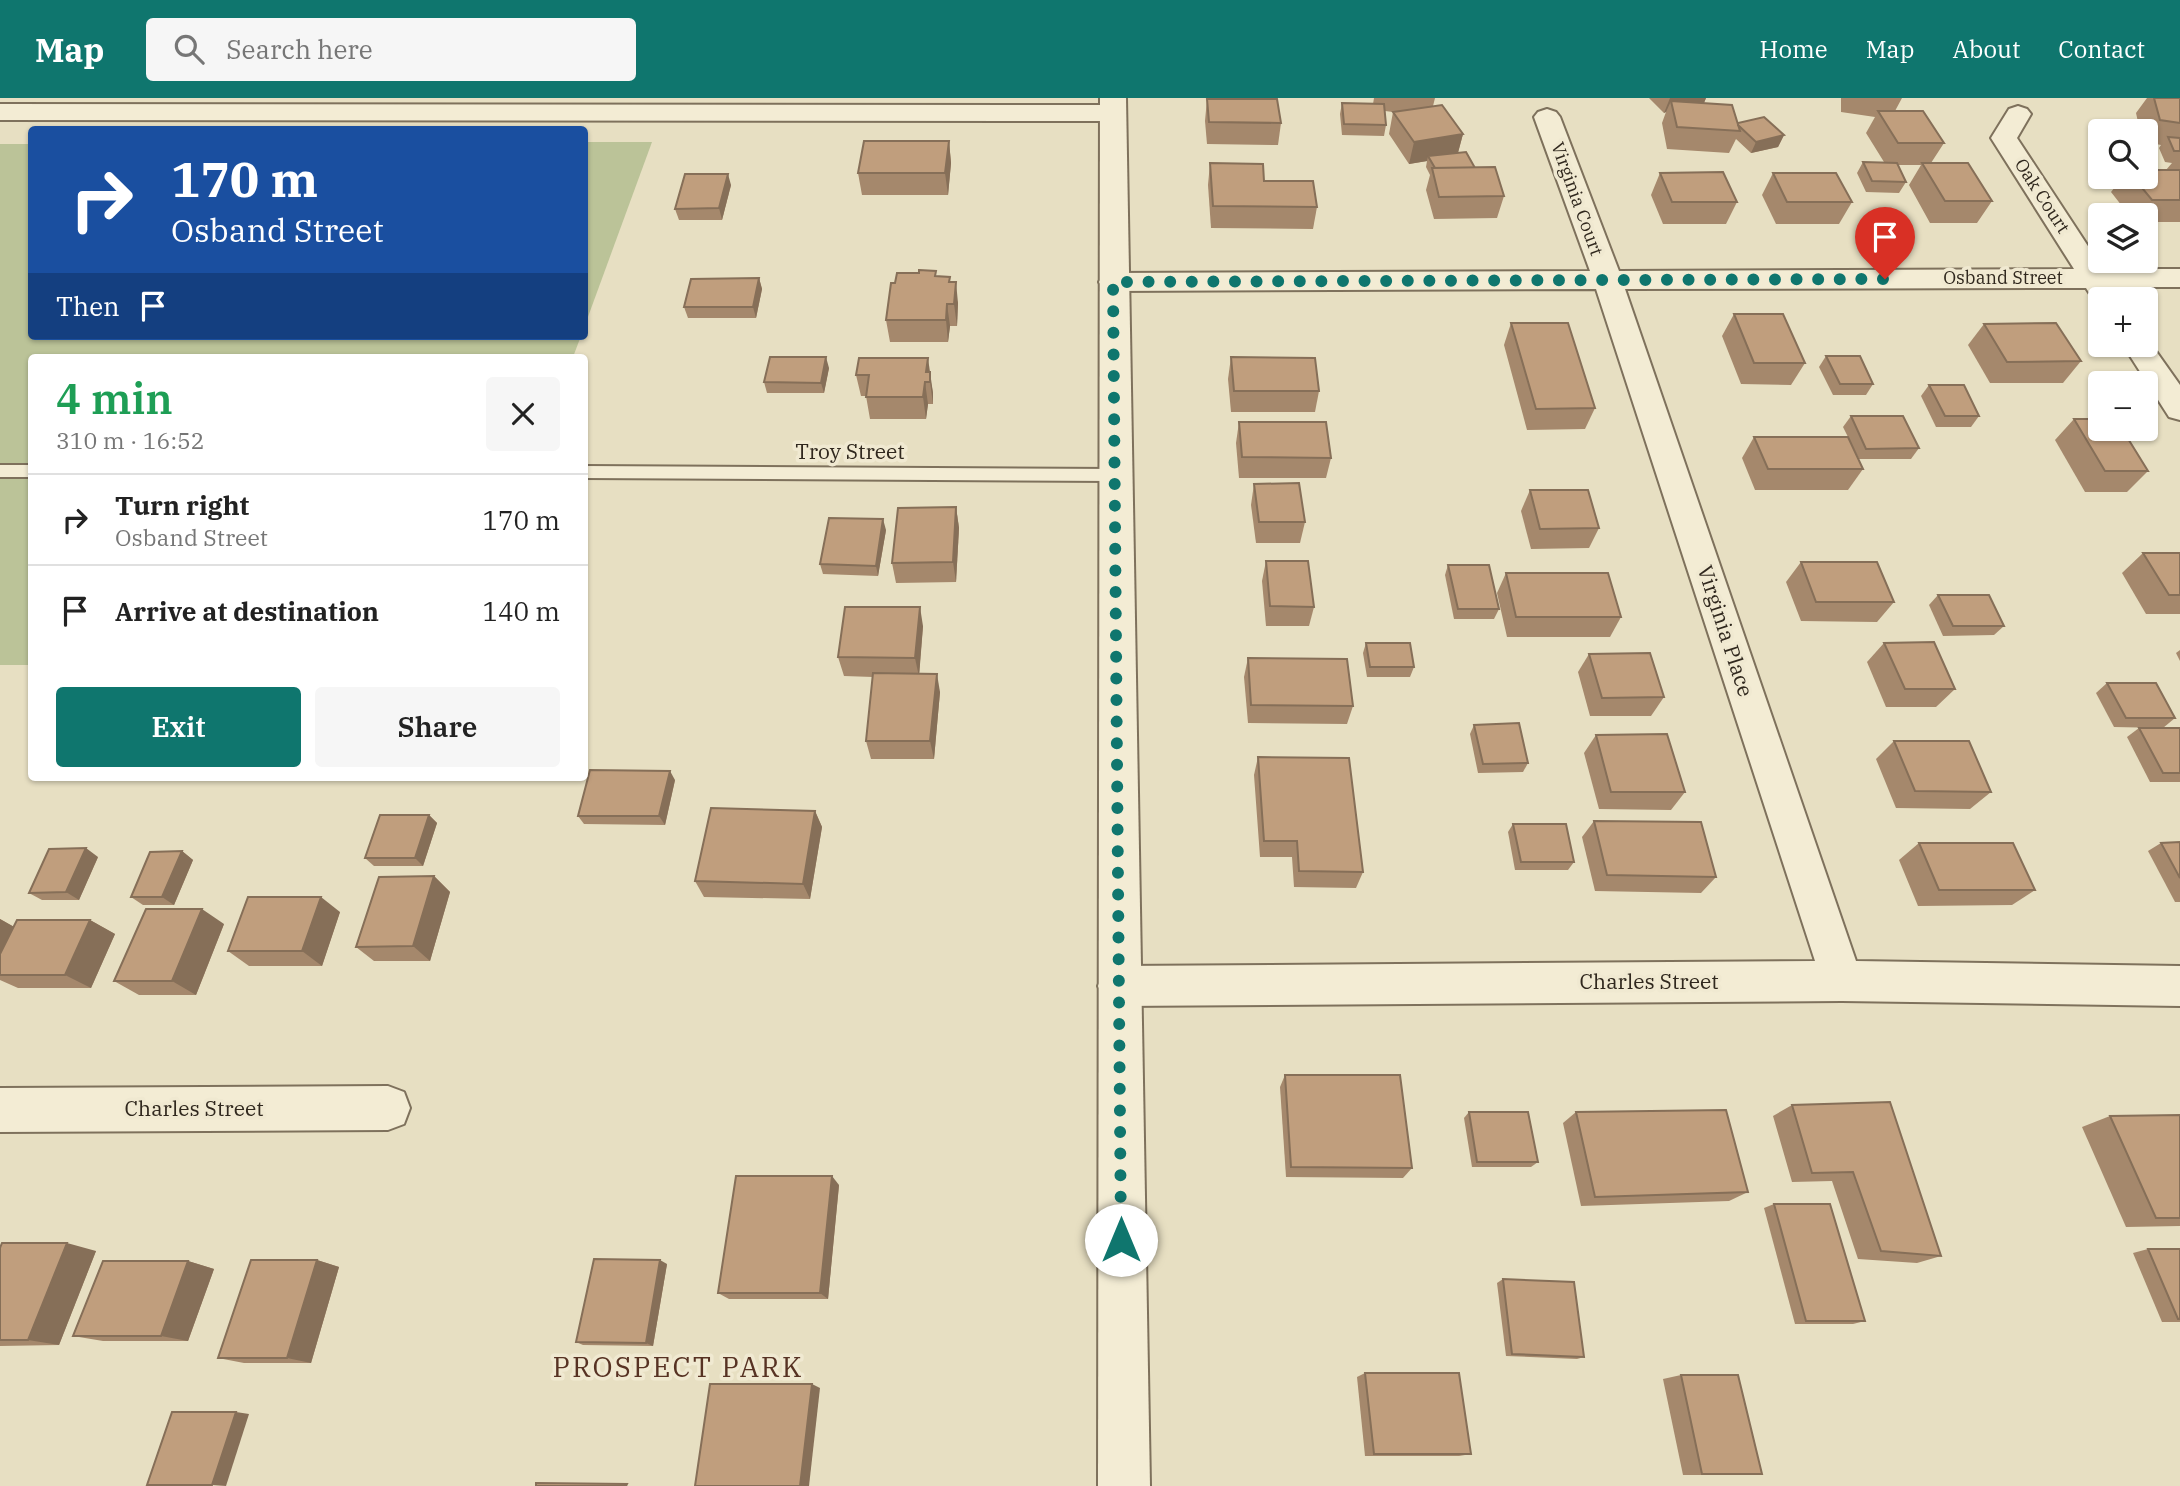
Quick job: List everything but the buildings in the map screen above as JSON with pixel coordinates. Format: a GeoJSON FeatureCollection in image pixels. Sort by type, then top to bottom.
{"type":"FeatureCollection","features":[{"type":"Feature","properties":{"kind":"street"},"geometry":{"type":"LineString","coordinates":[[0,113],[1113,106],[1124,1486]]}},
{"type":"Feature","properties":{"kind":"street","name":"Oak Court"},"geometry":{"type":"LineString","coordinates":[[2018,114],[2004,138],[2100,287]]}},
{"type":"Feature","properties":{"kind":"street","name":"Virginia Court"},"geometry":{"type":"LineString","coordinates":[[1547,117],[1608,281]]}},
{"type":"Feature","properties":{"kind":"street","name":"Osband Street"},"geometry":{"type":"LineString","coordinates":[[2115,287],[2180,278]]}},
{"type":"Feature","properties":{"kind":"street","name":"Osband Street"},"geometry":{"type":"LineString","coordinates":[[1113,282],[1608,281],[2088,289]]}},
{"type":"Feature","properties":{"kind":"street","name":"Virginia Place"},"geometry":{"type":"LineString","coordinates":[[1608,281],[1842,981]]}},
{"type":"Feature","properties":{"kind":"street"},"geometry":{"type":"LineString","coordinates":[[2146,357],[2180,409]]}},
{"type":"Feature","properties":{"kind":"street","name":"Charles Street"},"geometry":{"type":"LineString","coordinates":[[1119,986],[1842,981],[2180,986]]}},
{"type":"Feature","properties":{"kind":"street","name":"Charles Street"},"geometry":{"type":"LineString","coordinates":[[0,1110],[388,1108]]}},
{"type":"Feature","properties":{"kind":"lane"},"geometry":{"type":"LineString","coordinates":[[0,471],[28,471]]}},
{"type":"Feature","properties":{"kind":"lane","name":"Troy Street"},"geometry":{"type":"LineString","coordinates":[[588,472],[1115,475]]}},
{"type":"Feature","properties":{"kind":"green space"},"geometry":{"type":"Polygon","coordinates":[[[588,142],[652,142],[588,317],[588,142]]]}},
{"type":"Feature","properties":{"kind":"green space"},"geometry":{"type":"Polygon","coordinates":[[[0,144],[28,144],[28,340],[579,340],[574,354],[28,354],[28,665],[0,665],[0,144]]]}},
{"type":"Feature","properties":{"kind":"district","name":"PROSPECT PARK"},"geometry":{"type":"Point","coordinates":[678,1367]}},
{"type":"Feature","properties":{"kind":"route"},"geometry":{"type":"LineString","coordinates":[[1121,1240],[1113,282],[1885,279]]}}]}
